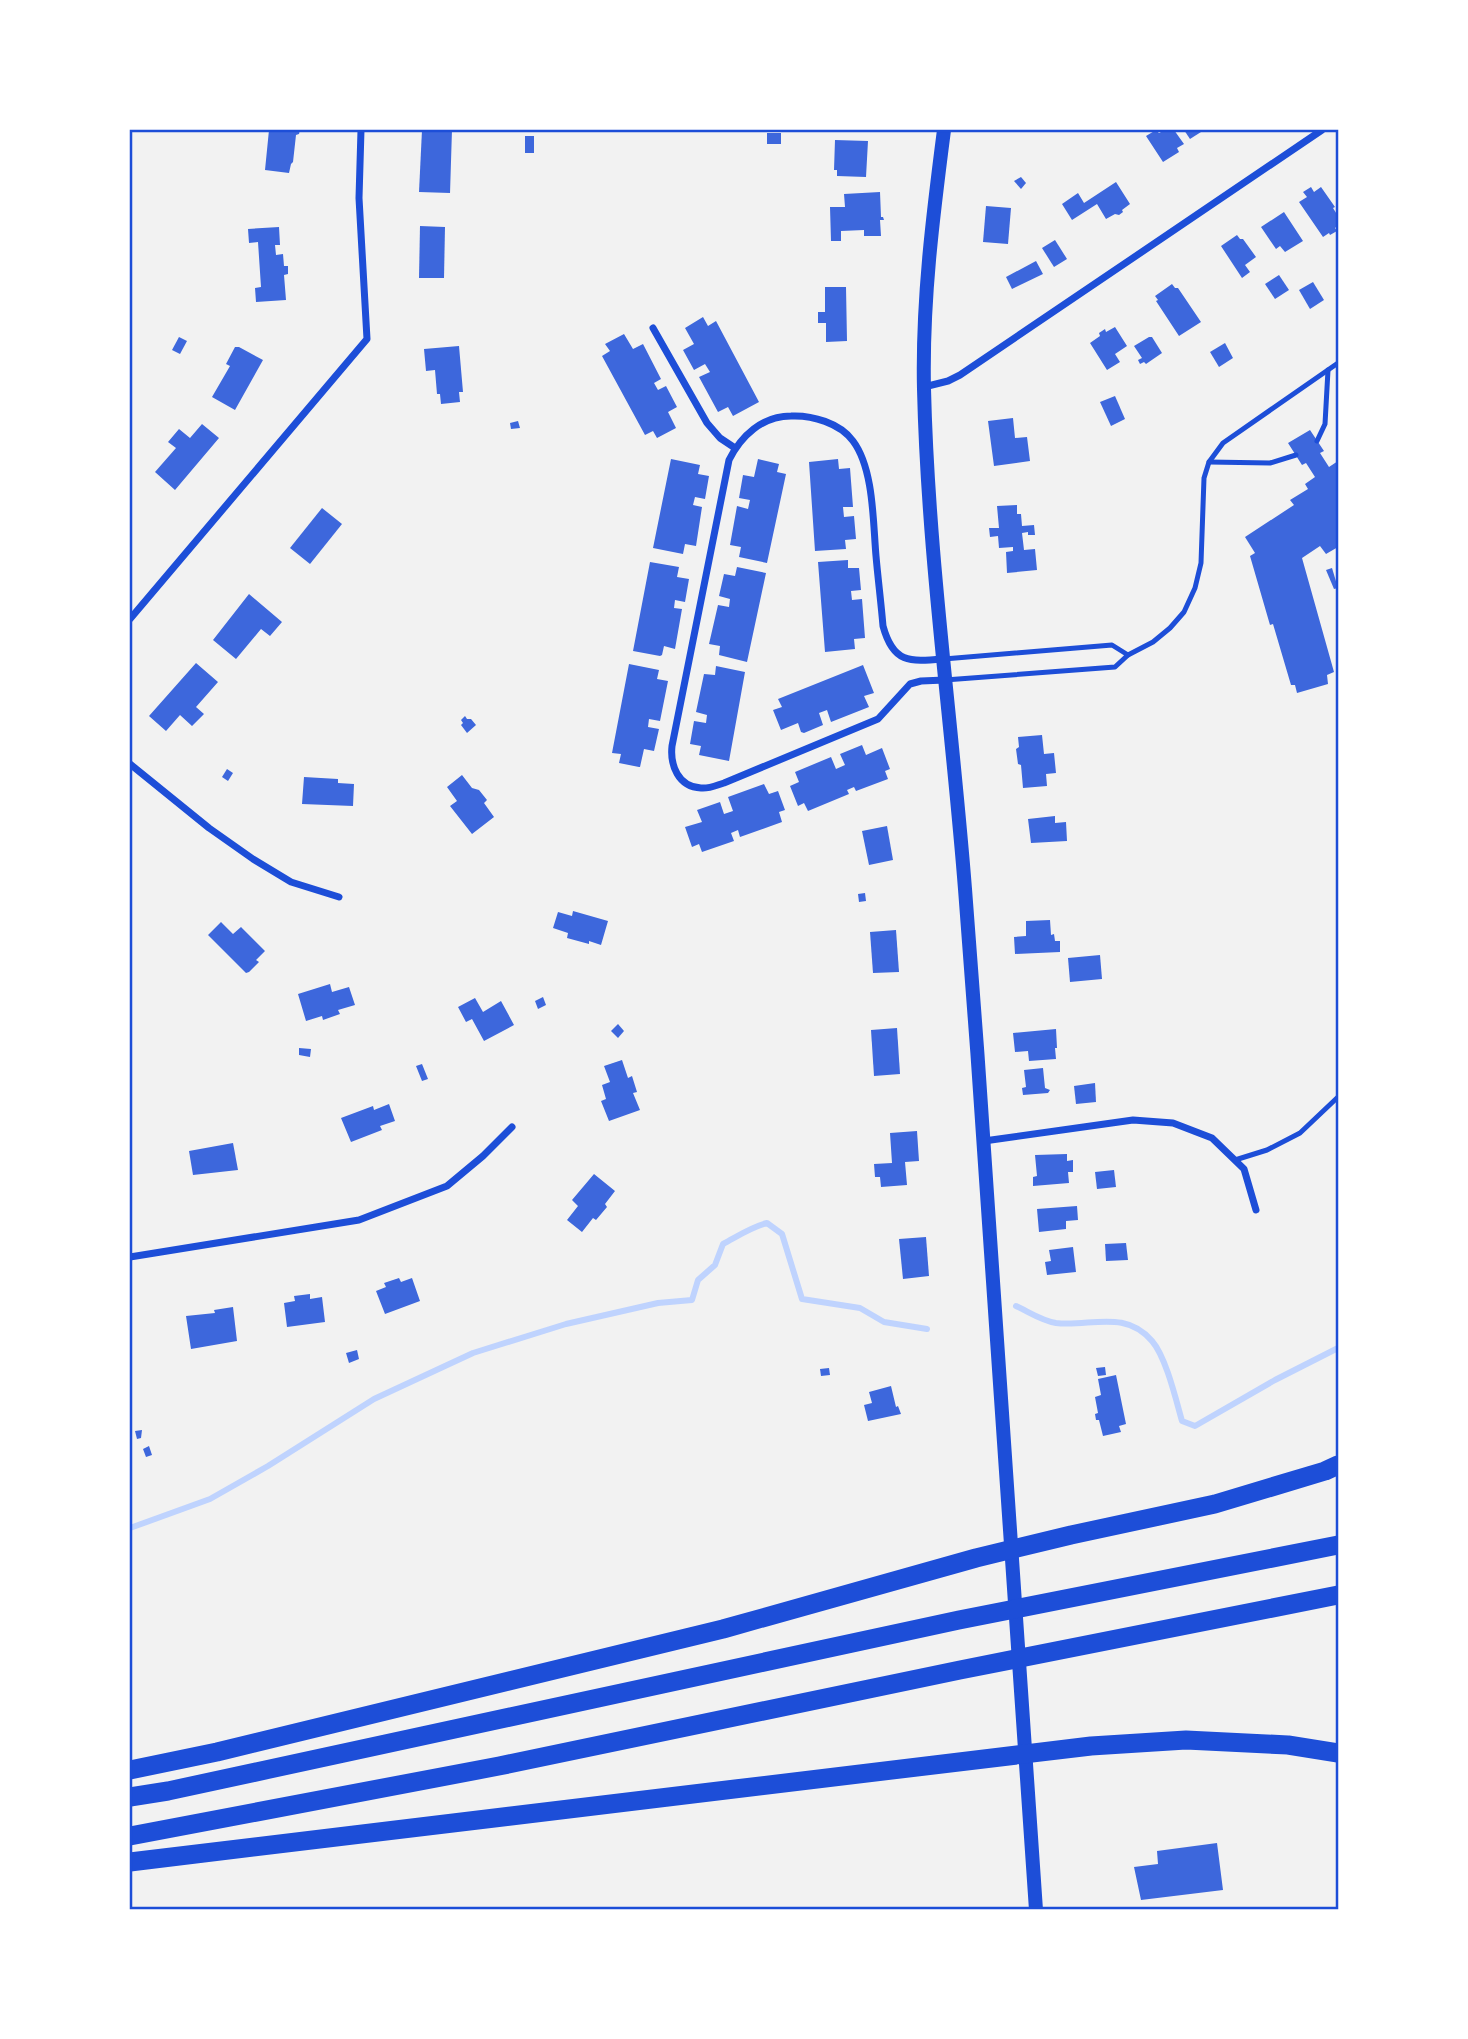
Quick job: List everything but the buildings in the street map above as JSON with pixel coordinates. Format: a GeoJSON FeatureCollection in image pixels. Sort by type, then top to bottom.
{"type":"FeatureCollection","features":[{"type":"Feature","properties":{"kind":"highway"},"geometry":{"type":"LineString","coordinates":[[130,1770],[217,1752],[723,1629],[976,1558],[1214,1504],[1339,1465]]}},
{"type":"Feature","properties":{"kind":"highway"},"geometry":{"type":"LineString","coordinates":[[130,1797],[959,1620],[1339,1545]]}},
{"type":"Feature","properties":{"kind":"highway"},"geometry":{"type":"LineString","coordinates":[[130,1836],[499,1766],[960,1670],[1339,1595]]}},
{"type":"Feature","properties":{"kind":"highway"},"geometry":{"type":"LineString","coordinates":[[130,1862],[1091,1746],[1186,1740],[1288,1745],[1339,1753]]}},
{"type":"Feature","properties":{"kind":"main road"},"geometry":{"type":"LineString","coordinates":[[944,130],[924,320],[924,387],[932,537],[961,841],[984,1142],[1036,1909]]}},
{"type":"Feature","properties":{"kind":"street"},"geometry":{"type":"LineString","coordinates":[[130,619],[367,339],[359,198],[360,130]]}},
{"type":"Feature","properties":{"kind":"street"},"geometry":{"type":"LineString","coordinates":[[924,387],[960,375],[1322,130]]}},
{"type":"Feature","properties":{"kind":"street"},"geometry":{"type":"LineString","coordinates":[[653,328],[707,423],[719,438],[735,448]]}},
{"type":"Feature","properties":{"kind":"street"},"geometry":{"type":"LineString","coordinates":[[943,659],[909,660],[896,653],[886,637],[868,481],[860,452],[849,436],[841,429],[818,419],[786,415],[766,420],[748,433],[729,460],[708,558],[672,746],[672,762],[678,777],[701,789],[724,783],[873,722],[910,684],[945,680]]}},
{"type":"Feature","properties":{"kind":"street"},"geometry":{"type":"LineString","coordinates":[[130,764],[209,828],[253,859],[291,882],[339,897]]}},
{"type":"Feature","properties":{"kind":"street"},"geometry":{"type":"LineString","coordinates":[[984,1142],[1133,1120],[1173,1123],[1212,1138],[1244,1169],[1256,1210]]}},
{"type":"Feature","properties":{"kind":"street"},"geometry":{"type":"LineString","coordinates":[[130,1257],[359,1220],[447,1186],[512,1128]]}},
{"type":"Feature","properties":{"kind":"lane"},"geometry":{"type":"LineString","coordinates":[[945,680],[1115,667],[1128,655],[1153,642],[1184,612],[1195,588],[1201,563],[1204,478],[1209,462],[1223,443],[1339,363]]}},
{"type":"Feature","properties":{"kind":"lane"},"geometry":{"type":"LineString","coordinates":[[1317,441],[1325,424],[1328,370]]}},
{"type":"Feature","properties":{"kind":"lane"},"geometry":{"type":"LineString","coordinates":[[1209,462],[1270,463],[1296,455]]}},
{"type":"Feature","properties":{"kind":"lane"},"geometry":{"type":"LineString","coordinates":[[943,659],[1112,645],[1128,655]]}},
{"type":"Feature","properties":{"kind":"lane"},"geometry":{"type":"LineString","coordinates":[[1235,1160],[1266,1150],[1300,1133],[1339,1097]]}},
{"type":"Feature","properties":{"kind":"waterway"},"geometry":{"type":"LineString","coordinates":[[130,1528],[210,1499],[374,1399],[473,1353],[566,1324],[658,1303],[692,1300],[698,1280],[715,1265],[723,1244],[767,1223],[782,1234],[802,1299],[860,1308],[884,1322],[927,1329]]}},
{"type":"Feature","properties":{"kind":"waterway"},"geometry":{"type":"LineString","coordinates":[[1016,1306],[1056,1323],[1119,1322],[1142,1331],[1162,1357],[1182,1421],[1195,1426],[1338,1348]]}}]}
